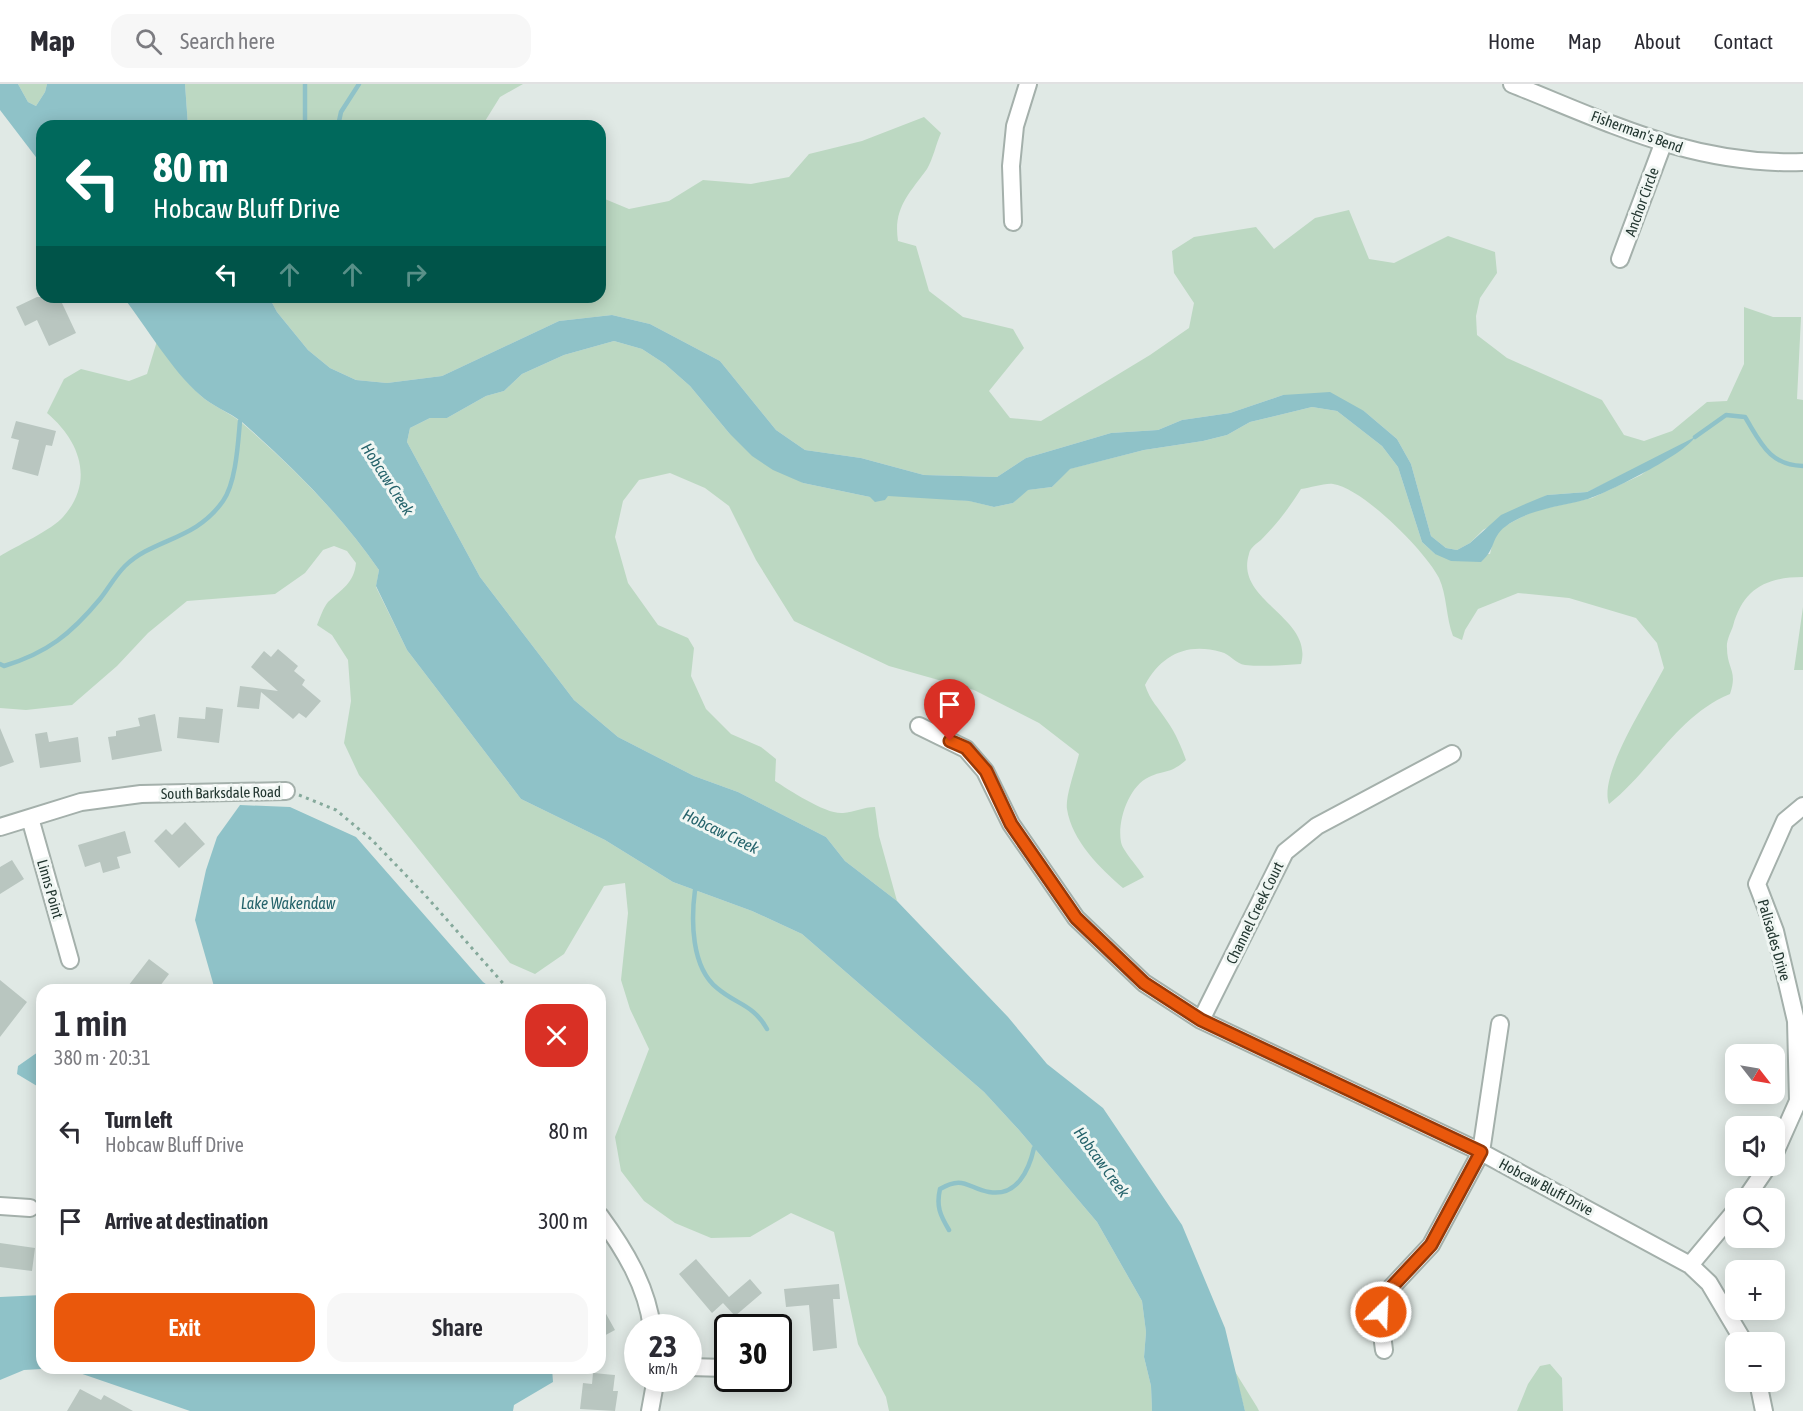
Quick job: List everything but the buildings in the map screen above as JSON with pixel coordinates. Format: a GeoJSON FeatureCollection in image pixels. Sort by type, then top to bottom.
{"type":"FeatureCollection","features":[{"type":"Feature","properties":{"kind":"street"},"geometry":{"type":"LineString","coordinates":[[1013,222],[1011,166],[1014,126],[1028,84]]}},
{"type":"Feature","properties":{"kind":"street","name":"Fisherman's Bend"},"geometry":{"type":"LineString","coordinates":[[1512,84],[1663,144],[1720,158],[1771,164],[1803,162]]}},
{"type":"Feature","properties":{"kind":"street","name":"Anchor Circle"},"geometry":{"type":"LineString","coordinates":[[1620,259],[1663,144]]}},
{"type":"Feature","properties":{"kind":"street","name":"Hobcaw Bluff Drive"},"geometry":{"type":"LineString","coordinates":[[919,726],[966,748],[986,771],[1011,824],[1076,918],[1144,983],[1201,1020],[1481,1152],[1690,1265],[1709,1283],[1738,1332]]}},
{"type":"Feature","properties":{"kind":"street","name":"Channel Creek Court"},"geometry":{"type":"LineString","coordinates":[[1201,1020],[1285,852],[1317,826],[1452,754]]}},
{"type":"Feature","properties":{"kind":"street","name":"South Barksdale Road"},"geometry":{"type":"LineString","coordinates":[[0,827],[81,802],[141,794],[286,791]]}},
{"type":"Feature","properties":{"kind":"street","name":"Palisades Drive"},"geometry":{"type":"LineString","coordinates":[[1785,1130],[1798,1101],[1796,1021],[1775,932],[1757,884],[1785,821],[1803,806]]}},
{"type":"Feature","properties":{"kind":"street","name":"Linns Point"},"geometry":{"type":"LineString","coordinates":[[30,818],[70,960]]}},
{"type":"Feature","properties":{"kind":"street"},"geometry":{"type":"LineString","coordinates":[[1384,1350],[1380,1319],[1388,1291],[1431,1245],[1481,1152],[1500,1024]]}},
{"type":"Feature","properties":{"kind":"street"},"geometry":{"type":"LineString","coordinates":[[0,1206],[30,1208]]}},
{"type":"Feature","properties":{"kind":"street"},"geometry":{"type":"LineString","coordinates":[[1690,1265],[1725,1223]]}},
{"type":"Feature","properties":{"kind":"street"},"geometry":{"type":"LineString","coordinates":[[606,1224],[623,1248],[649,1305],[650,1314]]}},
{"type":"Feature","properties":{"kind":"street"},"geometry":{"type":"LineString","coordinates":[[650,1411],[653,1392]]}},
{"type":"Feature","properties":{"kind":"street"},"geometry":{"type":"LineString","coordinates":[[1760,1392],[1764,1411]]}},
{"type":"Feature","properties":{"kind":"path","name":"South Barksdale Road"},"geometry":{"type":"LineString","coordinates":[[286,791],[336,810],[372,840],[425,895],[504,984]]}},
{"type":"Feature","properties":{"kind":"green space"},"geometry":{"type":"Polygon","coordinates":[[[18,84],[47,84],[36,106],[28,102],[18,84]]]}},
{"type":"Feature","properties":{"kind":"green space"},"geometry":{"type":"Polygon","coordinates":[[[185,84],[523,84],[500,97],[486,120],[188,120],[185,84]]]}},
{"type":"Feature","properties":{"kind":"green space"},"geometry":{"type":"Polygon","coordinates":[[[924,117],[941,133],[927,169],[900,210],[898,241],[916,246],[929,291],[963,317],[1013,329],[1024,348],[989,391],[1010,418],[1041,421],[1150,355],[1189,328],[1194,303],[1174,273],[1172,251],[1194,237],[1256,227],[1274,249],[1315,218],[1349,210],[1369,259],[1394,263],[1448,236],[1495,252],[1497,273],[1480,298],[1476,316],[1477,335],[1507,358],[1602,400],[1624,435],[1644,441],[1672,431],[1707,402],[1727,401],[1744,364],[1744,307],[1773,317],[1801,317],[1797,399],[1803,400],[1803,577],[1778,579],[1750,594],[1737,613],[1727,642],[1727,655],[1733,674],[1730,694],[1695,715],[1609,804],[1608,791],[1611,774],[1618,756],[1664,668],[1657,643],[1636,618],[1569,598],[1518,593],[1478,609],[1465,630],[1462,640],[1453,636],[1439,578],[1408,538],[1376,509],[1346,488],[1329,484],[1301,489],[1278,522],[1251,550],[1247,570],[1262,597],[1296,634],[1302,648],[1301,664],[1245,665],[1224,653],[1197,649],[1186,650],[1167,659],[1151,675],[1145,685],[1147,691],[1173,731],[1186,760],[1175,768],[1149,777],[1130,796],[1121,824],[1121,842],[1124,850],[1144,877],[1123,888],[1088,853],[1070,821],[1067,804],[1079,754],[1039,723],[974,690],[889,666],[794,621],[756,560],[729,506],[705,488],[670,473],[639,480],[623,501],[615,537],[628,583],[658,625],[688,638],[694,648],[691,676],[706,709],[731,734],[761,747],[776,759],[775,781],[808,801],[836,813],[875,807],[879,836],[897,901],[845,861],[826,837],[738,792],[694,776],[618,737],[574,700],[480,577],[407,442],[410,428],[430,418],[447,418],[486,396],[504,391],[522,374],[564,355],[614,341],[642,349],[665,364],[690,386],[729,433],[803,483],[870,497],[906,495],[970,501],[994,507],[1013,503],[1027,490],[1052,487],[1069,469],[1144,450],[1227,435],[1250,422],[1312,407],[1337,411],[1382,446],[1398,467],[1422,542],[1435,554],[1490,554],[1498,530],[1534,511],[1592,498],[1641,475],[1689,439],[1674,450],[1587,492],[1547,495],[1483,530],[1470,543],[1457,550],[1446,548],[1431,536],[1411,464],[1397,439],[1364,411],[1283,395],[1230,413],[1182,420],[1158,430],[1111,433],[1026,458],[997,477],[924,475],[861,458],[805,450],[776,430],[720,361],[650,324],[612,315],[559,321],[442,376],[387,383],[356,380],[330,368],[308,350],[272,303],[606,303],[606,199],[629,209],[669,201],[703,180],[751,184],[789,177],[809,154],[862,141],[924,117]]]}},
{"type":"Feature","properties":{"kind":"green space"},"geometry":{"type":"Polygon","coordinates":[[[157,341],[200,395],[237,419],[261,439],[315,492],[349,530],[379,570],[376,587],[407,650],[521,799],[605,840],[673,882],[752,911],[802,934],[984,1092],[1097,1222],[1142,1301],[1146,1332],[1144,1357],[1151,1386],[1152,1411],[889,1411],[886,1397],[858,1344],[834,1232],[791,1213],[750,1237],[711,1238],[675,1223],[644,1201],[621,1171],[615,1137],[649,1049],[630,1009],[621,980],[628,913],[625,883],[604,886],[564,954],[535,974],[510,963],[359,775],[344,743],[351,701],[348,660],[332,635],[317,625],[326,604],[353,576],[356,563],[347,551],[334,546],[323,550],[305,573],[275,594],[187,601],[148,633],[117,666],[72,705],[26,710],[0,708],[0,556],[58,522],[73,503],[79,490],[81,476],[75,449],[68,436],[47,413],[64,379],[81,369],[129,381],[147,374],[157,341]]]}},
{"type":"Feature","properties":{"kind":"green space"},"geometry":{"type":"Polygon","coordinates":[[[1803,607],[1803,670],[1794,670],[1803,607]]]}},
{"type":"Feature","properties":{"kind":"green space"},"geometry":{"type":"Polygon","coordinates":[[[1550,1364],[1562,1378],[1563,1411],[1517,1411],[1528,1384],[1540,1366],[1550,1364]]]}},
{"type":"Feature","properties":{"kind":"green space"},"geometry":{"type":"Polygon","coordinates":[[[1234,1370],[1257,1407],[1259,1411],[1245,1411],[1234,1370]]]}},
{"type":"Feature","properties":{"kind":"water"},"geometry":{"type":"Polygon","coordinates":[[[0,84],[18,84],[28,102],[36,106],[47,84],[185,84],[188,120],[36,120],[36,157],[0,110],[0,84]]]}},
{"type":"Feature","properties":{"kind":"water","name":"Hobcaw Creek"},"geometry":{"type":"Polygon","coordinates":[[[127,303],[272,303],[308,350],[330,368],[356,380],[387,383],[442,376],[559,321],[612,315],[650,324],[720,361],[776,430],[805,450],[861,458],[924,475],[997,477],[1026,458],[1111,433],[1158,430],[1182,420],[1230,413],[1283,395],[1330,392],[1364,411],[1397,439],[1411,464],[1431,536],[1446,548],[1457,550],[1470,543],[1501,515],[1547,495],[1587,492],[1695,437],[1677,453],[1612,489],[1588,499],[1541,510],[1514,521],[1500,531],[1487,556],[1481,562],[1451,561],[1435,554],[1422,542],[1398,467],[1382,446],[1337,411],[1312,407],[1250,422],[1227,435],[1144,450],[1070,469],[1052,487],[1028,490],[1013,503],[994,507],[969,501],[888,496],[885,500],[875,502],[870,497],[803,483],[773,470],[752,456],[729,433],[690,386],[665,364],[642,349],[614,341],[564,355],[522,374],[504,391],[486,396],[447,418],[430,418],[410,428],[407,442],[480,577],[574,700],[618,737],[694,776],[738,792],[826,837],[845,861],[897,901],[1008,1017],[1047,1064],[1103,1108],[1182,1225],[1225,1328],[1245,1411],[1152,1411],[1151,1386],[1144,1357],[1146,1332],[1142,1301],[1097,1222],[984,1092],[802,934],[752,911],[673,882],[605,840],[521,799],[407,650],[376,586],[379,570],[349,530],[315,492],[261,439],[242,422],[205,399],[169,361],[127,303]]]}},
{"type":"Feature","properties":{"kind":"water","name":"Lake Wakendaw"},"geometry":{"type":"Polygon","coordinates":[[[240,805],[290,807],[356,837],[486,984],[213,984],[195,920],[206,870],[217,837],[240,805]]]}},
{"type":"Feature","properties":{"kind":"water"},"geometry":{"type":"Polygon","coordinates":[[[36,1053],[36,1085],[17,1074],[18,1066],[36,1053]]]}},
{"type":"Feature","properties":{"kind":"water"},"geometry":{"type":"Polygon","coordinates":[[[36,1295],[36,1369],[24,1370],[0,1380],[0,1297],[36,1295]]]}},
{"type":"Feature","properties":{"kind":"water"},"geometry":{"type":"Polygon","coordinates":[[[82,1374],[552,1374],[553,1382],[514,1405],[513,1411],[190,1411],[82,1374]]]}},
{"type":"Feature","properties":{"kind":"waterway"},"geometry":{"type":"LineString","coordinates":[[305,84],[305,120]]}},
{"type":"Feature","properties":{"kind":"waterway"},"geometry":{"type":"LineString","coordinates":[[339,120],[341,112],[359,84]]}},
{"type":"Feature","properties":{"kind":"waterway"},"geometry":{"type":"LineString","coordinates":[[1695,437],[1726,415],[1745,417],[1761,444],[1774,457],[1791,465],[1803,466]]}},
{"type":"Feature","properties":{"kind":"waterway"},"geometry":{"type":"LineString","coordinates":[[0,664],[4,666],[19,661],[57,641],[100,599],[125,566],[136,557],[187,532],[212,514],[223,501],[231,484],[236,462],[240,421]]}},
{"type":"Feature","properties":{"kind":"waterway"},"geometry":{"type":"LineString","coordinates":[[695,890],[693,929],[702,968],[717,988],[756,1014],[767,1029]]}},
{"type":"Feature","properties":{"kind":"waterway"},"geometry":{"type":"LineString","coordinates":[[949,1230],[940,1210],[938,1200],[940,1189],[960,1183],[989,1192],[1007,1190],[1014,1186],[1025,1173],[1034,1148]]}},
{"type":"Feature","properties":{"kind":"route"},"geometry":{"type":"LineString","coordinates":[[950,741],[966,748],[986,771],[1011,824],[1076,918],[1144,983],[1201,1020],[1481,1152],[1431,1245],[1413,1267],[1388,1291],[1381,1312]]}}]}
